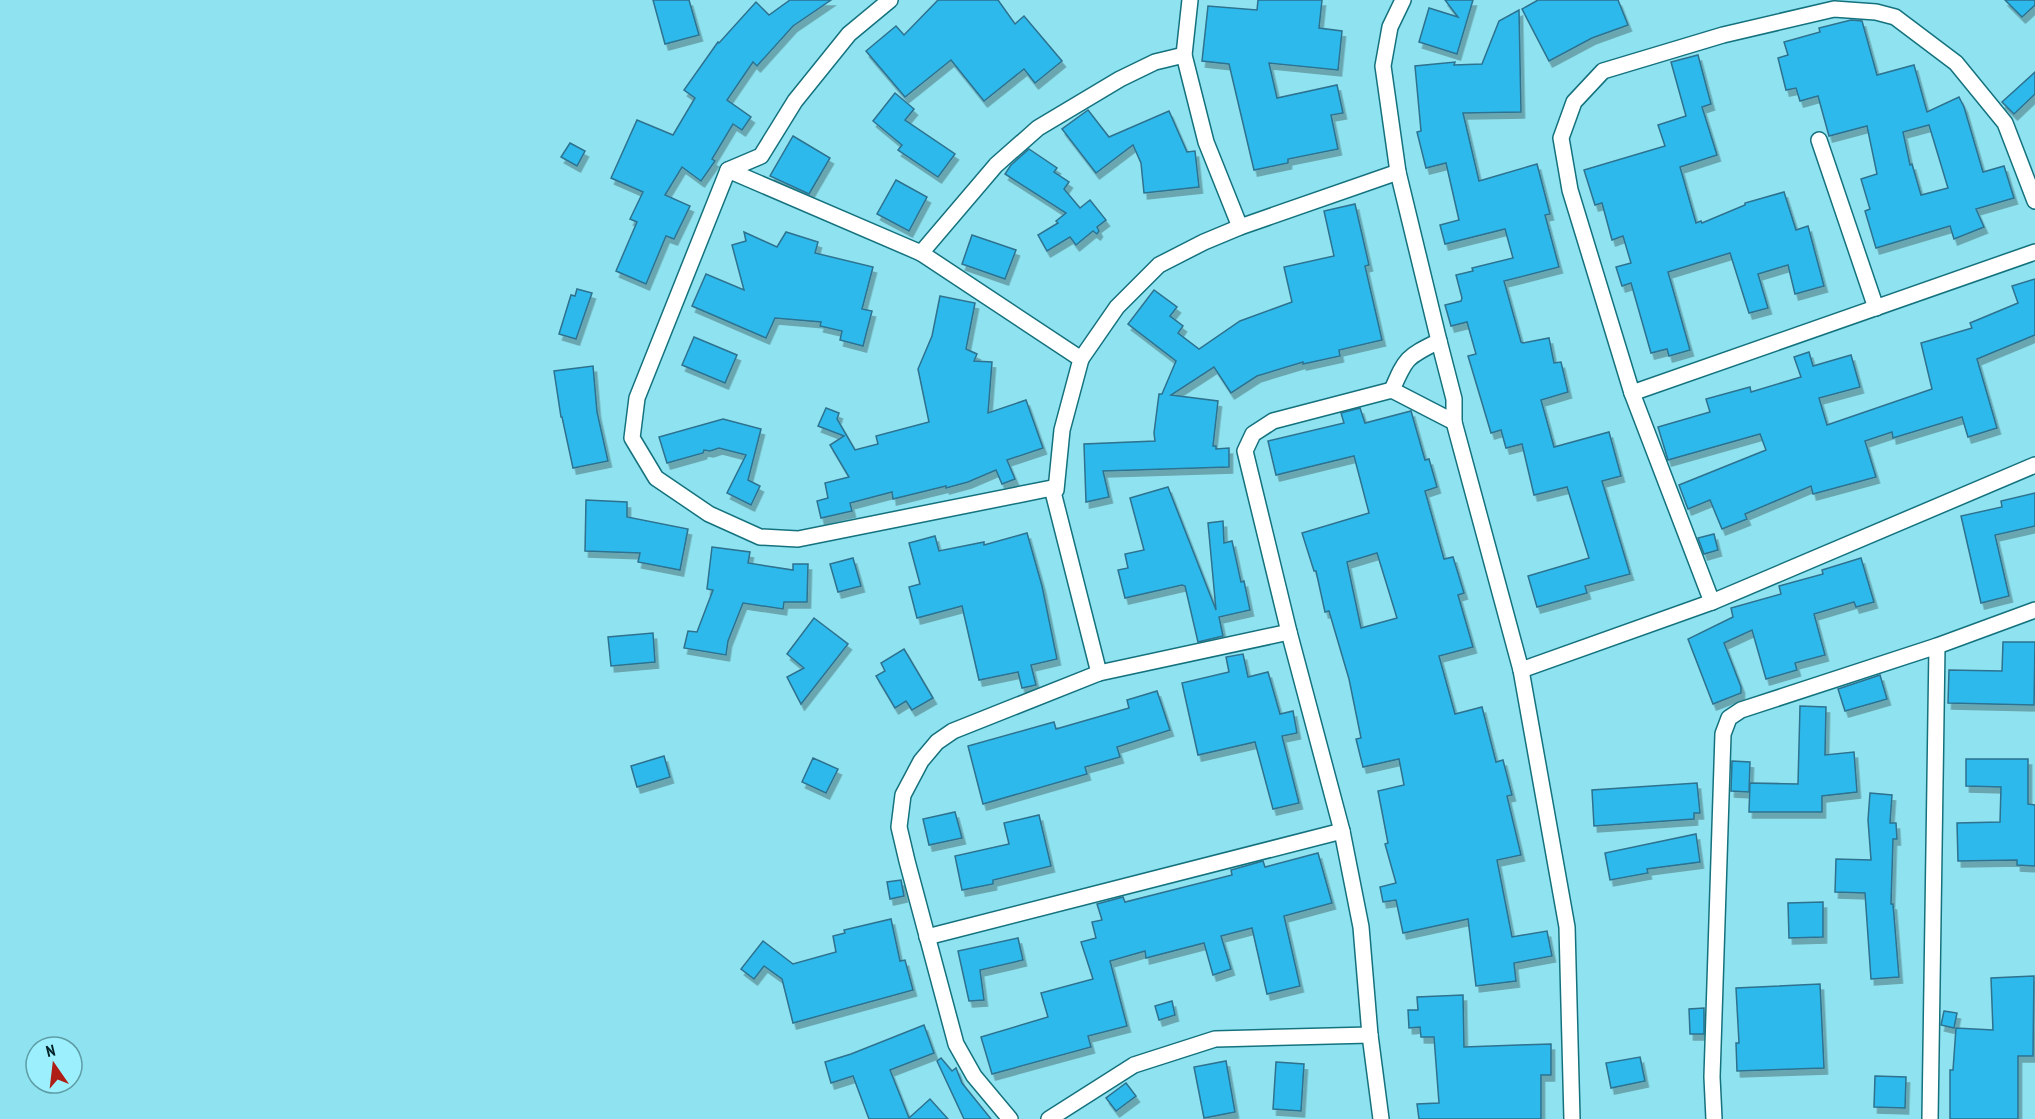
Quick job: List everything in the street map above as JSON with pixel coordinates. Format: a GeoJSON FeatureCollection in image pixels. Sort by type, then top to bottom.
{"type":"FeatureCollection","features":[{"type":"Feature","properties":{"kind":"street"},"geometry":{"type":"LineString","coordinates":[[890,0],[849,34],[795,101],[761,156],[728,170],[637,398],[632,438],[656,478],[709,514],[760,537],[798,539],[1052,488],[1056,490],[1062,430],[1081,359],[1117,307],[1159,265],[1240,227],[1398,172]]}},
{"type":"Feature","properties":{"kind":"street"},"geometry":{"type":"LineString","coordinates":[[1190,0],[1184,55],[1206,142],[1240,227]]}},
{"type":"Feature","properties":{"kind":"street"},"geometry":{"type":"LineString","coordinates":[[1403,0],[1390,27],[1383,66],[1398,172],[1455,399],[1454,422],[1521,670],[1567,927],[1572,1119]]}},
{"type":"Feature","properties":{"kind":"street"},"geometry":{"type":"LineString","coordinates":[[1712,602],[1632,393],[1570,190],[1561,138],[1574,102],[1602,71],[1723,35],[1834,9],[1876,12],[1895,17],[1956,63],[2005,123],[2035,201]]}},
{"type":"Feature","properties":{"kind":"street"},"geometry":{"type":"LineString","coordinates":[[921,253],[996,165],[1038,128],[1120,79],[1155,62],[1184,55]]}},
{"type":"Feature","properties":{"kind":"street"},"geometry":{"type":"LineString","coordinates":[[1819,140],[1876,308]]}},
{"type":"Feature","properties":{"kind":"street"},"geometry":{"type":"LineString","coordinates":[[728,170],[921,253],[1081,359]]}},
{"type":"Feature","properties":{"kind":"street"},"geometry":{"type":"LineString","coordinates":[[1632,393],[2035,252]]}},
{"type":"Feature","properties":{"kind":"street"},"geometry":{"type":"LineString","coordinates":[[1392,390],[1404,363],[1416,352],[1439,341]]}},
{"type":"Feature","properties":{"kind":"street"},"geometry":{"type":"LineString","coordinates":[[1382,1119],[1370,1035],[1361,927],[1342,831],[1289,632],[1245,451],[1253,434],[1274,421],[1392,390],[1454,422]]}},
{"type":"Feature","properties":{"kind":"street"},"geometry":{"type":"LineString","coordinates":[[1521,670],[1712,602],[2035,465]]}},
{"type":"Feature","properties":{"kind":"street"},"geometry":{"type":"LineString","coordinates":[[1052,488],[1098,673]]}},
{"type":"Feature","properties":{"kind":"street"},"geometry":{"type":"LineString","coordinates":[[1714,1119],[1712,1077],[1723,734],[1729,718],[1741,710],[1937,646],[2035,610]]}},
{"type":"Feature","properties":{"kind":"street"},"geometry":{"type":"LineString","coordinates":[[1010,1119],[974,1076],[956,1044],[899,827],[903,795],[921,761],[937,742],[953,731],[1098,673],[1289,632]]}},
{"type":"Feature","properties":{"kind":"street"},"geometry":{"type":"LineString","coordinates":[[1930,1119],[1937,646]]}},
{"type":"Feature","properties":{"kind":"street"},"geometry":{"type":"LineString","coordinates":[[927,937],[1342,831]]}},
{"type":"Feature","properties":{"kind":"street"},"geometry":{"type":"LineString","coordinates":[[1049,1119],[1134,1065],[1215,1039],[1370,1035]]}},
{"type":"Feature","properties":{"kind":"building"},"geometry":{"type":"Polygon","coordinates":[[[653,0],[689,0],[699,35],[665,44],[653,0]]]}},
{"type":"Feature","properties":{"kind":"building"},"geometry":{"type":"Polygon","coordinates":[[[790,0],[831,0],[793,26],[757,66],[753,62],[727,100],[751,117],[742,130],[733,124],[712,159],[715,161],[701,181],[682,167],[665,195],[690,206],[674,239],[666,236],[646,284],[616,271],[637,222],[630,219],[643,192],[611,178],[637,120],[673,135],[695,98],[684,90],[718,42],[756,2],[769,15],[790,0]]]}},
{"type":"Feature","properties":{"kind":"building"},"geometry":{"type":"Polygon","coordinates":[[[938,0],[998,0],[1015,24],[1024,16],[1062,61],[1035,83],[1024,69],[984,101],[951,60],[905,97],[866,51],[896,26],[904,35],[938,0]]]}},
{"type":"Feature","properties":{"kind":"building"},"geometry":{"type":"Polygon","coordinates":[[[1258,0],[1322,0],[1319,28],[1342,31],[1338,70],[1269,63],[1277,98],[1337,85],[1343,113],[1331,115],[1338,149],[1288,159],[1288,163],[1254,170],[1229,64],[1202,61],[1208,6],[1257,10],[1258,0]]]}},
{"type":"Feature","properties":{"kind":"building"},"geometry":{"type":"Polygon","coordinates":[[[1445,0],[1473,0],[1457,54],[1419,42],[1429,8],[1458,17],[1445,0]]]}},
{"type":"Feature","properties":{"kind":"building"},"geometry":{"type":"Polygon","coordinates":[[[1538,0],[1618,0],[1628,25],[1592,38],[1549,61],[1522,9],[1538,0]]]}},
{"type":"Feature","properties":{"kind":"building"},"geometry":{"type":"Polygon","coordinates":[[[2005,0],[2035,0],[2035,5],[2022,17],[2005,0]]]}},
{"type":"Feature","properties":{"kind":"building"},"geometry":{"type":"Polygon","coordinates":[[[1519,10],[1521,112],[1463,113],[1479,181],[1537,164],[1550,214],[1545,215],[1559,267],[1504,281],[1521,342],[1549,338],[1554,363],[1561,362],[1568,392],[1541,400],[1554,447],[1609,432],[1621,476],[1602,481],[1630,574],[1585,586],[1587,593],[1537,607],[1528,576],[1589,558],[1567,487],[1534,495],[1522,444],[1506,448],[1501,430],[1491,433],[1468,356],[1476,354],[1467,322],[1451,326],[1445,305],[1461,301],[1462,298],[1456,275],[1473,271],[1472,268],[1513,258],[1505,229],[1445,244],[1440,225],[1459,220],[1446,163],[1426,168],[1417,132],[1421,131],[1415,66],[1455,62],[1454,65],[1482,64],[1499,21],[1519,10]]]}},
{"type":"Feature","properties":{"kind":"building"},"geometry":{"type":"Polygon","coordinates":[[[1851,20],[1862,21],[1877,75],[1914,65],[1927,112],[1959,97],[1983,172],[2004,166],[2014,198],[1976,209],[1984,227],[1954,239],[1950,226],[1876,248],[1865,211],[1870,209],[1861,179],[1877,174],[1867,126],[1829,136],[1818,96],[1800,101],[1796,88],[1786,90],[1778,58],[1788,55],[1784,42],[1820,32],[1819,28],[1851,20]],[[1929,125],[1903,132],[1910,165],[1912,164],[1921,195],[1948,188],[1929,125]]]}},
{"type":"Feature","properties":{"kind":"building"},"geometry":{"type":"Polygon","coordinates":[[[1698,55],[1711,104],[1702,107],[1717,155],[1680,167],[1696,223],[1701,221],[1702,223],[1745,205],[1745,203],[1784,192],[1796,230],[1808,226],[1824,286],[1795,294],[1788,265],[1758,274],[1768,308],[1749,313],[1730,253],[1668,272],[1690,350],[1669,356],[1667,349],[1651,353],[1631,283],[1622,286],[1616,267],[1631,263],[1623,236],[1612,240],[1602,203],[1595,205],[1584,170],[1665,146],[1658,125],[1686,116],[1671,62],[1698,55]]]}},
{"type":"Feature","properties":{"kind":"building"},"geometry":{"type":"Polygon","coordinates":[[[2035,72],[2035,94],[2014,114],[2002,102],[2035,72]]]}},
{"type":"Feature","properties":{"kind":"building"},"geometry":{"type":"Polygon","coordinates":[[[895,93],[914,109],[905,120],[955,154],[938,177],[898,150],[902,145],[873,121],[895,93]]]}},
{"type":"Feature","properties":{"kind":"building"},"geometry":{"type":"Polygon","coordinates":[[[1088,110],[1109,137],[1169,111],[1187,152],[1195,151],[1199,187],[1144,193],[1141,163],[1133,145],[1096,173],[1062,129],[1088,110]]]}},
{"type":"Feature","properties":{"kind":"building"},"geometry":{"type":"Polygon","coordinates":[[[793,136],[830,158],[809,194],[770,176],[793,136]]]}},
{"type":"Feature","properties":{"kind":"building"},"geometry":{"type":"Polygon","coordinates":[[[570,143],[585,151],[577,166],[561,157],[570,143]]]}},
{"type":"Feature","properties":{"kind":"building"},"geometry":{"type":"Polygon","coordinates":[[[1029,149],[1057,168],[1054,172],[1069,182],[1064,189],[1080,208],[1090,200],[1106,220],[1097,227],[1099,231],[1097,234],[1093,231],[1076,245],[1070,237],[1047,251],[1038,235],[1058,223],[1056,221],[1066,213],[1005,174],[1011,165],[1029,149]]]}},
{"type":"Feature","properties":{"kind":"building"},"geometry":{"type":"Polygon","coordinates":[[[896,180],[927,197],[909,231],[877,214],[896,180]]]}},
{"type":"Feature","properties":{"kind":"building"},"geometry":{"type":"Polygon","coordinates":[[[1355,204],[1369,265],[1365,266],[1382,340],[1339,350],[1340,356],[1303,364],[1303,362],[1257,376],[1231,393],[1214,367],[1171,395],[1218,401],[1213,446],[1216,446],[1216,449],[1229,448],[1229,467],[1103,471],[1109,497],[1086,502],[1084,444],[1155,441],[1159,394],[1162,394],[1176,361],[1128,324],[1154,290],[1177,307],[1170,316],[1183,326],[1178,333],[1199,349],[1240,321],[1292,302],[1284,267],[1334,256],[1324,211],[1355,204]]]}},
{"type":"Feature","properties":{"kind":"building"},"geometry":{"type":"Polygon","coordinates":[[[744,232],[777,247],[786,232],[818,242],[815,253],[873,267],[862,309],[872,311],[863,346],[840,340],[842,331],[820,326],[821,322],[775,318],[766,338],[692,306],[706,274],[744,290],[732,245],[746,241],[744,232]]]}},
{"type":"Feature","properties":{"kind":"building"},"geometry":{"type":"Polygon","coordinates":[[[972,235],[1016,250],[1005,279],[962,264],[972,235]]]}},
{"type":"Feature","properties":{"kind":"building"},"geometry":{"type":"Polygon","coordinates":[[[2035,279],[2035,335],[1977,359],[1997,428],[1968,437],[1962,417],[1893,438],[1892,432],[1865,441],[1876,477],[1813,494],[1811,486],[1745,514],[1747,519],[1722,529],[1710,500],[1688,509],[1679,485],[1766,450],[1760,434],[1668,460],[1658,427],[1710,412],[1706,399],[1750,387],[1751,392],[1801,377],[1794,357],[1809,352],[1813,366],[1851,355],[1860,387],[1819,398],[1827,425],[1932,389],[1921,343],[1972,328],[1970,323],[2018,303],[2012,286],[2035,279]]]}},
{"type":"Feature","properties":{"kind":"building"},"geometry":{"type":"Polygon","coordinates":[[[577,289],[592,293],[576,339],[559,334],[571,295],[575,296],[577,289]]]}},
{"type":"Feature","properties":{"kind":"building"},"geometry":{"type":"Polygon","coordinates":[[[940,296],[975,303],[966,349],[977,354],[974,361],[992,362],[988,413],[1026,400],[1043,448],[1007,460],[1015,479],[1002,484],[996,470],[968,482],[946,488],[946,486],[893,499],[892,492],[850,503],[852,511],[821,518],[817,501],[828,498],[825,483],[849,477],[830,445],[844,436],[818,426],[826,408],[839,413],[837,419],[855,450],[878,444],[876,436],[929,422],[918,369],[932,336],[940,296]]]}},
{"type":"Feature","properties":{"kind":"building"},"geometry":{"type":"Polygon","coordinates":[[[694,337],[737,355],[725,383],[682,365],[694,337]]]}},
{"type":"Feature","properties":{"kind":"building"},"geometry":{"type":"Polygon","coordinates":[[[593,366],[597,412],[608,461],[573,468],[561,417],[554,371],[593,366]]]}},
{"type":"Feature","properties":{"kind":"building"},"geometry":{"type":"Polygon","coordinates":[[[1360,408],[1365,423],[1411,411],[1425,460],[1429,459],[1437,487],[1425,491],[1444,559],[1453,557],[1464,593],[1458,595],[1473,647],[1439,656],[1455,714],[1482,707],[1496,762],[1503,760],[1512,795],[1507,796],[1521,855],[1497,860],[1512,937],[1547,931],[1552,956],[1514,963],[1516,981],[1476,986],[1468,919],[1403,933],[1396,900],[1383,902],[1380,887],[1396,883],[1385,844],[1388,843],[1378,791],[1404,785],[1399,759],[1363,767],[1356,739],[1361,738],[1349,679],[1329,611],[1325,612],[1316,571],[1314,571],[1302,533],[1369,513],[1354,456],[1276,475],[1268,441],[1344,423],[1341,413],[1360,408]],[[1377,553],[1347,562],[1361,628],[1397,618],[1377,553]]]}},
{"type":"Feature","properties":{"kind":"building"},"geometry":{"type":"Polygon","coordinates":[[[723,419],[761,429],[748,480],[760,486],[751,505],[727,493],[746,455],[719,448],[704,450],[703,453],[667,463],[659,437],[723,419]]]}},
{"type":"Feature","properties":{"kind":"building"},"geometry":{"type":"Polygon","coordinates":[[[1168,487],[1216,610],[1208,523],[1223,521],[1224,543],[1232,541],[1250,610],[1219,617],[1223,636],[1198,642],[1185,586],[1125,598],[1118,570],[1128,568],[1125,554],[1144,550],[1130,498],[1168,487]]]}},
{"type":"Feature","properties":{"kind":"building"},"geometry":{"type":"Polygon","coordinates":[[[2035,493],[2035,526],[1995,535],[2009,596],[1981,603],[1961,516],[2002,507],[2001,501],[2035,493]]]}},
{"type":"Feature","properties":{"kind":"building"},"geometry":{"type":"Polygon","coordinates":[[[586,500],[627,502],[627,517],[688,529],[680,570],[638,562],[640,553],[585,551],[586,500]]]}},
{"type":"Feature","properties":{"kind":"building"},"geometry":{"type":"Polygon","coordinates":[[[1027,533],[1042,586],[1057,659],[1031,665],[1036,685],[1022,688],[1018,672],[979,680],[962,606],[917,618],[909,587],[920,584],[909,543],[935,536],[939,551],[984,542],[984,545],[1027,533]]]}},
{"type":"Feature","properties":{"kind":"building"},"geometry":{"type":"Polygon","coordinates":[[[1714,534],[1718,550],[1704,554],[1698,538],[1714,534]]]}},
{"type":"Feature","properties":{"kind":"building"},"geometry":{"type":"Polygon","coordinates":[[[712,547],[750,552],[748,563],[793,570],[793,564],[808,564],[807,602],[784,602],[783,609],[743,603],[728,641],[726,655],[684,648],[688,631],[697,632],[713,590],[707,589],[712,547]]]}},
{"type":"Feature","properties":{"kind":"building"},"geometry":{"type":"Polygon","coordinates":[[[853,558],[861,586],[838,592],[830,564],[853,558]]]}},
{"type":"Feature","properties":{"kind":"building"},"geometry":{"type":"Polygon","coordinates":[[[1861,558],[1874,602],[1856,607],[1854,602],[1814,614],[1825,655],[1795,663],[1797,670],[1766,679],[1752,630],[1724,643],[1741,687],[1741,693],[1713,704],[1688,639],[1733,617],[1731,608],[1781,594],[1779,586],[1823,574],[1822,570],[1861,558]]]}},
{"type":"Feature","properties":{"kind":"building"},"geometry":{"type":"Polygon","coordinates":[[[814,618],[848,644],[801,704],[787,677],[804,668],[787,654],[814,618]]]}},
{"type":"Feature","properties":{"kind":"building"},"geometry":{"type":"Polygon","coordinates":[[[653,633],[655,662],[611,666],[608,637],[653,633]]]}},
{"type":"Feature","properties":{"kind":"building"},"geometry":{"type":"Polygon","coordinates":[[[2003,642],[2035,642],[2034,705],[1948,703],[1949,670],[2002,671],[2003,642]]]}},
{"type":"Feature","properties":{"kind":"building"},"geometry":{"type":"Polygon","coordinates":[[[904,649],[933,698],[912,710],[906,701],[895,708],[876,676],[885,671],[881,663],[904,649]]]}},
{"type":"Feature","properties":{"kind":"building"},"geometry":{"type":"Polygon","coordinates":[[[1243,654],[1248,677],[1268,672],[1280,714],[1293,711],[1297,733],[1282,736],[1299,803],[1273,809],[1255,742],[1198,755],[1182,683],[1229,672],[1226,657],[1243,654]]]}},
{"type":"Feature","properties":{"kind":"building"},"geometry":{"type":"Polygon","coordinates":[[[1880,675],[1887,699],[1845,711],[1838,689],[1880,675]]]}},
{"type":"Feature","properties":{"kind":"building"},"geometry":{"type":"Polygon","coordinates":[[[1157,691],[1170,730],[1117,747],[1120,757],[1085,767],[1087,774],[983,804],[968,746],[1054,722],[1056,729],[1129,708],[1127,700],[1157,691]]]}},
{"type":"Feature","properties":{"kind":"building"},"geometry":{"type":"Polygon","coordinates":[[[1800,706],[1826,707],[1825,755],[1854,752],[1857,792],[1822,796],[1822,812],[1749,812],[1750,783],[1798,784],[1800,706]]]}},
{"type":"Feature","properties":{"kind":"building"},"geometry":{"type":"Polygon","coordinates":[[[664,756],[670,777],[637,787],[631,766],[664,756]]]}},
{"type":"Feature","properties":{"kind":"building"},"geometry":{"type":"Polygon","coordinates":[[[813,758],[838,769],[826,793],[802,782],[813,758]]]}},
{"type":"Feature","properties":{"kind":"building"},"geometry":{"type":"Polygon","coordinates":[[[1966,759],[2028,759],[2028,804],[2035,805],[2035,866],[2017,865],[2017,860],[1958,861],[1957,823],[2000,822],[2001,787],[1966,786],[1966,759]]]}},
{"type":"Feature","properties":{"kind":"building"},"geometry":{"type":"Polygon","coordinates":[[[1732,761],[1750,762],[1749,792],[1731,791],[1732,761]]]}},
{"type":"Feature","properties":{"kind":"building"},"geometry":{"type":"Polygon","coordinates":[[[1697,783],[1700,813],[1694,813],[1694,819],[1594,826],[1592,790],[1697,783]]]}},
{"type":"Feature","properties":{"kind":"building"},"geometry":{"type":"Polygon","coordinates":[[[1870,793],[1892,795],[1890,823],[1896,823],[1897,839],[1893,839],[1891,904],[1893,904],[1899,977],[1871,979],[1865,893],[1835,892],[1836,859],[1871,860],[1868,820],[1870,793]]]}},
{"type":"Feature","properties":{"kind":"building"},"geometry":{"type":"Polygon","coordinates":[[[955,812],[962,838],[929,845],[923,819],[955,812]]]}},
{"type":"Feature","properties":{"kind":"building"},"geometry":{"type":"Polygon","coordinates":[[[1039,815],[1051,866],[993,880],[993,884],[962,890],[955,856],[1009,844],[1004,823],[1039,815]]]}},
{"type":"Feature","properties":{"kind":"building"},"geometry":{"type":"Polygon","coordinates":[[[1696,834],[1700,862],[1647,869],[1648,873],[1610,880],[1605,853],[1696,834]]]}},
{"type":"Feature","properties":{"kind":"building"},"geometry":{"type":"Polygon","coordinates":[[[1318,853],[1332,903],[1284,916],[1300,986],[1267,994],[1252,928],[1221,936],[1231,969],[1213,975],[1204,943],[1146,958],[1145,951],[1110,961],[1127,1026],[1088,1036],[1091,1047],[992,1074],[981,1037],[1048,1017],[1041,993],[1093,979],[1081,942],[1096,938],[1092,922],[1102,920],[1097,904],[1123,897],[1125,902],[1232,875],[1231,870],[1263,861],[1265,867],[1318,853]]]}},
{"type":"Feature","properties":{"kind":"building"},"geometry":{"type":"Polygon","coordinates":[[[901,880],[904,896],[890,899],[887,882],[901,880]]]}},
{"type":"Feature","properties":{"kind":"building"},"geometry":{"type":"Polygon","coordinates":[[[1823,902],[1823,937],[1789,938],[1788,903],[1823,902]]]}},
{"type":"Feature","properties":{"kind":"building"},"geometry":{"type":"Polygon","coordinates":[[[891,919],[900,961],[905,960],[913,990],[793,1023],[782,979],[764,966],[754,979],[741,969],[763,941],[793,964],[836,952],[833,936],[845,933],[844,930],[891,919]]]}},
{"type":"Feature","properties":{"kind":"building"},"geometry":{"type":"Polygon","coordinates":[[[1018,938],[1023,960],[980,970],[984,1000],[969,1001],[958,951],[1018,938]]]}},
{"type":"Feature","properties":{"kind":"building"},"geometry":{"type":"Polygon","coordinates":[[[2034,976],[2033,1056],[2018,1056],[2018,1119],[1950,1119],[1950,1070],[1953,1070],[1956,1028],[1993,1030],[1991,978],[2034,976]]]}},
{"type":"Feature","properties":{"kind":"building"},"geometry":{"type":"Polygon","coordinates":[[[1820,984],[1824,1068],[1737,1071],[1736,1043],[1739,1043],[1736,988],[1820,984]]]}},
{"type":"Feature","properties":{"kind":"building"},"geometry":{"type":"Polygon","coordinates":[[[1463,995],[1464,1047],[1551,1044],[1551,1075],[1541,1075],[1541,1119],[1419,1119],[1417,1104],[1439,1103],[1434,1037],[1421,1037],[1420,1027],[1409,1028],[1408,1010],[1418,1010],[1417,997],[1463,995]]]}},
{"type":"Feature","properties":{"kind":"building"},"geometry":{"type":"Polygon","coordinates":[[[1172,1001],[1175,1015],[1159,1020],[1155,1006],[1172,1001]]]}},
{"type":"Feature","properties":{"kind":"building"},"geometry":{"type":"Polygon","coordinates":[[[1704,1008],[1704,1034],[1690,1034],[1689,1009],[1704,1008]]]}},
{"type":"Feature","properties":{"kind":"building"},"geometry":{"type":"Polygon","coordinates":[[[1944,1011],[1957,1013],[1954,1028],[1941,1025],[1944,1011]]]}},
{"type":"Feature","properties":{"kind":"building"},"geometry":{"type":"Polygon","coordinates":[[[924,1025],[934,1053],[890,1070],[909,1118],[930,1099],[948,1119],[869,1119],[853,1076],[831,1083],[825,1062],[924,1025]]]}},
{"type":"Feature","properties":{"kind":"building"},"geometry":{"type":"Polygon","coordinates":[[[1640,1057],[1645,1081],[1611,1088],[1606,1063],[1640,1057]]]}},
{"type":"Feature","properties":{"kind":"building"},"geometry":{"type":"Polygon","coordinates":[[[941,1058],[952,1071],[956,1068],[962,1083],[991,1119],[964,1119],[937,1061],[941,1058]]]}},
{"type":"Feature","properties":{"kind":"building"},"geometry":{"type":"Polygon","coordinates":[[[1226,1061],[1235,1112],[1204,1118],[1194,1067],[1226,1061]]]}},
{"type":"Feature","properties":{"kind":"building"},"geometry":{"type":"Polygon","coordinates":[[[1276,1062],[1304,1064],[1301,1111],[1273,1109],[1276,1062]]]}},
{"type":"Feature","properties":{"kind":"building"},"geometry":{"type":"Polygon","coordinates":[[[1875,1076],[1906,1077],[1905,1108],[1874,1107],[1875,1076]]]}},
{"type":"Feature","properties":{"kind":"building"},"geometry":{"type":"Polygon","coordinates":[[[1126,1083],[1136,1096],[1116,1111],[1106,1098],[1126,1083]]]}}]}
